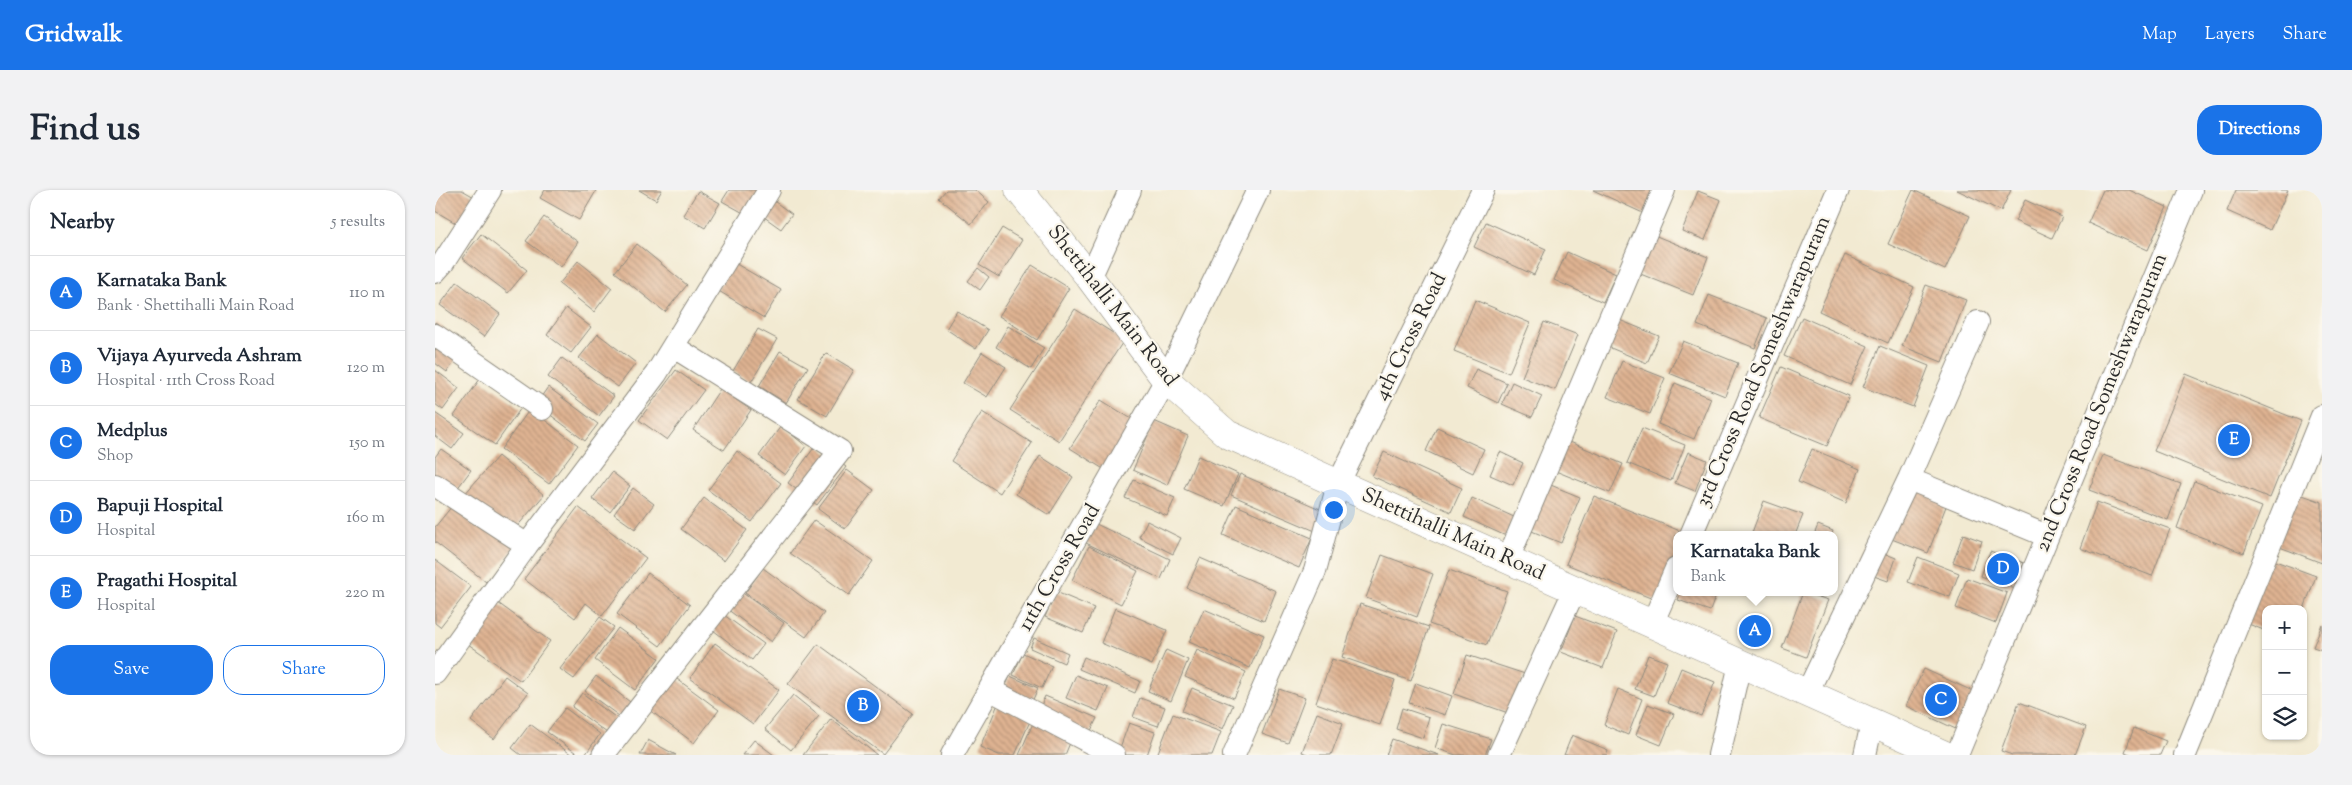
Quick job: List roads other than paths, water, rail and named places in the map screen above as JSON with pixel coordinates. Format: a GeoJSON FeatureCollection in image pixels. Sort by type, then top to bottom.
{"type":"FeatureCollection","features":[{"type":"Feature","properties":{"kind":"street"},"geometry":{"type":"LineString","coordinates":[[435,272],[443,263],[490,190]]}},
{"type":"Feature","properties":{"kind":"street"},"geometry":{"type":"LineString","coordinates":[[435,673],[674,347],[769,190]]}},
{"type":"Feature","properties":{"kind":"street","name":"Shettihalli Main Road"},"geometry":{"type":"LineString","coordinates":[[1019,190],[1090,278],[1166,380],[1227,434],[1945,755]]}},
{"type":"Feature","properties":{"kind":"street"},"geometry":{"type":"LineString","coordinates":[[1090,278],[1130,190]]}},
{"type":"Feature","properties":{"kind":"street","name":"11th Cross Road"},"geometry":{"type":"LineString","coordinates":[[952,755],[991,690],[1166,380],[1258,190]]}},
{"type":"Feature","properties":{"kind":"street","name":"4th Cross Road"},"geometry":{"type":"LineString","coordinates":[[1234,755],[1315,571],[1339,484],[1483,190]]}},
{"type":"Feature","properties":{"kind":"street"},"geometry":{"type":"LineString","coordinates":[[1508,559],[1664,190]]}},
{"type":"Feature","properties":{"kind":"street","name":"3rd Cross Road Someshwarapuram"},"geometry":{"type":"LineString","coordinates":[[1693,531],[1838,190]]}},
{"type":"Feature","properties":{"kind":"street","name":"2nd Cross Road Someshwarapuram"},"geometry":{"type":"LineString","coordinates":[[1957,755],[2191,190]]}},
{"type":"Feature","properties":{"kind":"street"},"geometry":{"type":"LineString","coordinates":[[1807,693],[1909,479],[1978,322]]}},
{"type":"Feature","properties":{"kind":"street"},"geometry":{"type":"LineString","coordinates":[[435,335],[542,409]]}},
{"type":"Feature","properties":{"kind":"street"},"geometry":{"type":"LineString","coordinates":[[603,755],[840,451],[674,347]]}},
{"type":"Feature","properties":{"kind":"street"},"geometry":{"type":"LineString","coordinates":[[2185,755],[2322,416]]}},
{"type":"Feature","properties":{"kind":"street"},"geometry":{"type":"LineString","coordinates":[[1909,479],[2047,536]]}},
{"type":"Feature","properties":{"kind":"street"},"geometry":{"type":"LineString","coordinates":[[435,485],[527,545]]}},
{"type":"Feature","properties":{"kind":"street"},"geometry":{"type":"LineString","coordinates":[[1652,624],[1673,575]]}},
{"type":"Feature","properties":{"kind":"street"},"geometry":{"type":"LineString","coordinates":[[1499,755],[1575,589]]}},
{"type":"Feature","properties":{"kind":"street"},"geometry":{"type":"LineString","coordinates":[[1719,755],[1740,664]]}},
{"type":"Feature","properties":{"kind":"street"},"geometry":{"type":"LineString","coordinates":[[991,690],[1113,755]]}},
{"type":"Feature","properties":{"kind":"street"},"geometry":{"type":"LineString","coordinates":[[1865,755],[1872,722]]}},
{"type":"Feature","properties":{"kind":"place","name":"Pragathi Hospital"},"geometry":{"type":"Point","coordinates":[2234,440]}},
{"type":"Feature","properties":{"kind":"place","name":"Bapuji Hospital"},"geometry":{"type":"Point","coordinates":[2003,569]}},
{"type":"Feature","properties":{"kind":"place","name":"Karnataka Bank"},"geometry":{"type":"Point","coordinates":[1755,631]}},
{"type":"Feature","properties":{"kind":"place","name":"Medplus"},"geometry":{"type":"Point","coordinates":[1941,700]}},
{"type":"Feature","properties":{"kind":"place","name":"Vijaya Ayurveda Ashram"},"geometry":{"type":"Point","coordinates":[863,706]}}]}
